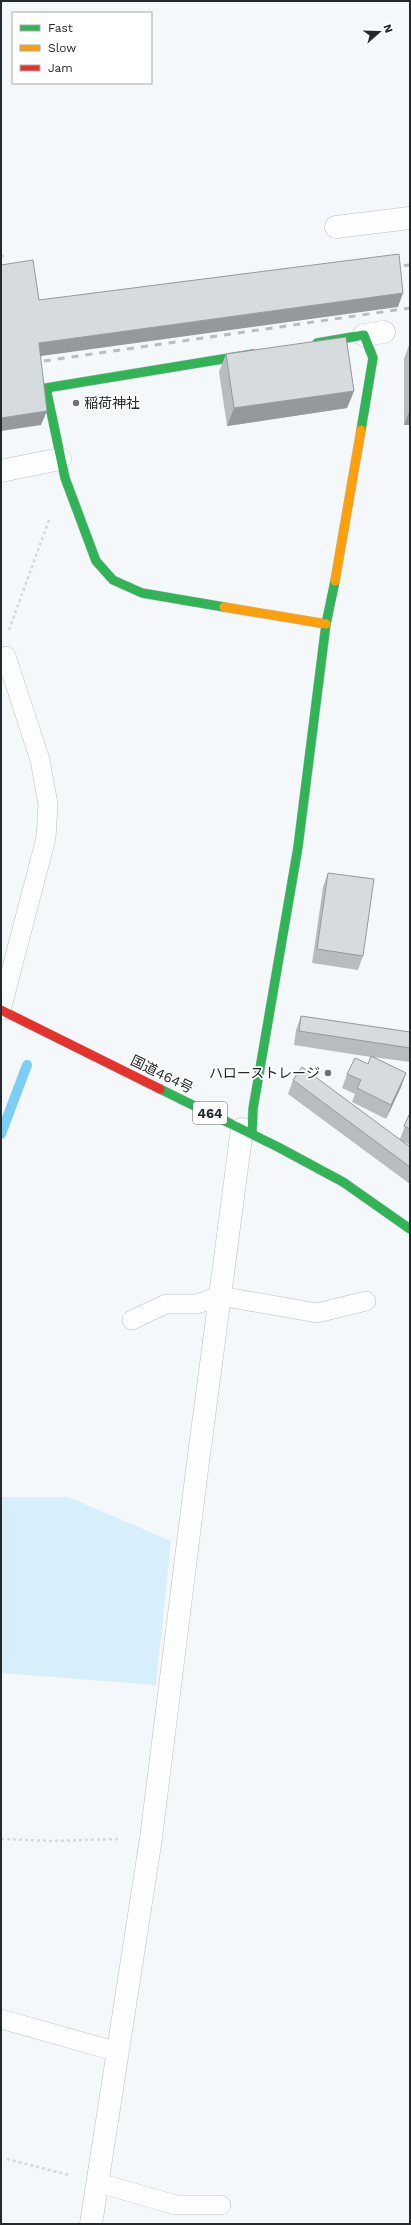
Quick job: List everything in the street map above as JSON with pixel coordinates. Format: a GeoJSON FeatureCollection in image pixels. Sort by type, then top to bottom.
{"type":"FeatureCollection","features":[{"type":"Feature","properties":{"kind":"main road"},"geometry":{"type":"LineString","coordinates":[[247,1131],[253,1109],[298,847],[326,624],[334,590],[373,358],[374,334],[309,344]]}},
{"type":"Feature","properties":{"kind":"main road"},"geometry":{"type":"LineString","coordinates":[[262,352],[46,388],[62,469],[96,561],[113,580],[142,593],[326,624]]}},
{"type":"Feature","properties":{"kind":"main road","name":"国道464号"},"geometry":{"type":"LineString","coordinates":[[1,1010],[247,1131],[343,1182],[409,1227]]}},
{"type":"Feature","properties":{"kind":"street"},"geometry":{"type":"LineString","coordinates":[[336,227],[410,218]]}},
{"type":"Feature","properties":{"kind":"street"},"geometry":{"type":"LineString","coordinates":[[1,471],[62,469]]}},
{"type":"Feature","properties":{"kind":"street"},"geometry":{"type":"LineString","coordinates":[[91,2224],[99,2183],[151,1838],[220,1296],[247,1131]]}},
{"type":"Feature","properties":{"kind":"lane"},"geometry":{"type":"LineString","coordinates":[[1,1010],[46,838],[48,804],[40,760],[6,656]]}},
{"type":"Feature","properties":{"kind":"lane"},"geometry":{"type":"LineString","coordinates":[[132,1320],[166,1304],[197,1304],[220,1296],[316,1313],[366,1301]]}},
{"type":"Feature","properties":{"kind":"lane"},"geometry":{"type":"LineString","coordinates":[[1,2019],[118,2052]]}},
{"type":"Feature","properties":{"kind":"lane"},"geometry":{"type":"LineString","coordinates":[[99,2183],[176,2205],[222,2205]]}},
{"type":"Feature","properties":{"kind":"path"},"geometry":{"type":"LineString","coordinates":[[6,656],[6,640],[62,469]]}},
{"type":"Feature","properties":{"kind":"path"},"geometry":{"type":"LineString","coordinates":[[1,1839],[51,1841],[151,1838]]}},
{"type":"Feature","properties":{"kind":"path"},"geometry":{"type":"LineString","coordinates":[[7,2159],[99,2183]]}},
{"type":"Feature","properties":{"kind":"shaded area"},"geometry":{"type":"Polygon","coordinates":[[[1,1497],[68,1497],[171,1541],[156,1685],[1,1673],[1,1497]]]}},
{"type":"Feature","properties":{"kind":"building"},"geometry":{"type":"Polygon","coordinates":[[[399,254],[403,293],[39,343],[47,411],[1,418],[1,265],[33,260],[39,300],[399,254]]]}},
{"type":"Feature","properties":{"kind":"building"},"geometry":{"type":"Polygon","coordinates":[[[346,337],[354,391],[234,408],[226,354],[346,337]]]}},
{"type":"Feature","properties":{"kind":"building"},"geometry":{"type":"Polygon","coordinates":[[[328,873],[374,879],[363,956],[317,949],[328,873]]]}},
{"type":"Feature","properties":{"kind":"building"},"geometry":{"type":"Polygon","coordinates":[[[301,1016],[410,1032],[410,1048],[299,1031],[301,1016]]]}},
{"type":"Feature","properties":{"kind":"building"},"geometry":{"type":"Polygon","coordinates":[[[371,1056],[406,1073],[391,1105],[357,1088],[361,1080],[347,1074],[355,1058],[368,1064],[371,1056]]]}},
{"type":"Feature","properties":{"kind":"building"},"geometry":{"type":"Polygon","coordinates":[[[302,1067],[410,1147],[410,1167],[293,1080],[302,1067]]]}},
{"type":"Feature","properties":{"kind":"building"},"geometry":{"type":"Polygon","coordinates":[[[410,1113],[410,1129],[404,1126],[410,1113]]]}},
{"type":"Feature","properties":{"kind":"waterway"},"geometry":{"type":"LineString","coordinates":[[1,1134],[27,1065]]}},
{"type":"Feature","properties":{"kind":"railway"},"geometry":{"type":"LineString","coordinates":[[390,267],[410,265]]}},
{"type":"Feature","properties":{"kind":"railway"},"geometry":{"type":"LineString","coordinates":[[30,363],[410,308]]}},
{"type":"Feature","properties":{"kind":"traffic: fast"},"geometry":{"type":"LineString","coordinates":[[317,343],[364,335],[373,358],[361,430]]}},
{"type":"Feature","properties":{"kind":"traffic: fast"},"geometry":{"type":"LineString","coordinates":[[224,607],[142,593],[113,580],[96,561],[65,478],[46,388],[253,354]]}},
{"type":"Feature","properties":{"kind":"traffic: fast"},"geometry":{"type":"LineString","coordinates":[[252,1133],[253,1109],[298,847],[326,624],[335,581]]}},
{"type":"Feature","properties":{"kind":"traffic: fast"},"geometry":{"type":"LineString","coordinates":[[160,1089],[278,1147],[343,1182],[410,1229]]}},
{"type":"Feature","properties":{"kind":"traffic: slow"},"geometry":{"type":"LineString","coordinates":[[335,581],[361,430]]}},
{"type":"Feature","properties":{"kind":"traffic: slow"},"geometry":{"type":"LineString","coordinates":[[224,607],[326,624]]}},
{"type":"Feature","properties":{"kind":"traffic: jam"},"geometry":{"type":"LineString","coordinates":[[1,1010],[160,1089]]}},
{"type":"Feature","properties":{"kind":"place","name":"稲荷神社"},"geometry":{"type":"Point","coordinates":[76,403]}},
{"type":"Feature","properties":{"kind":"place","name":"ハローストレージ"},"geometry":{"type":"Point","coordinates":[328,1073]}}]}
